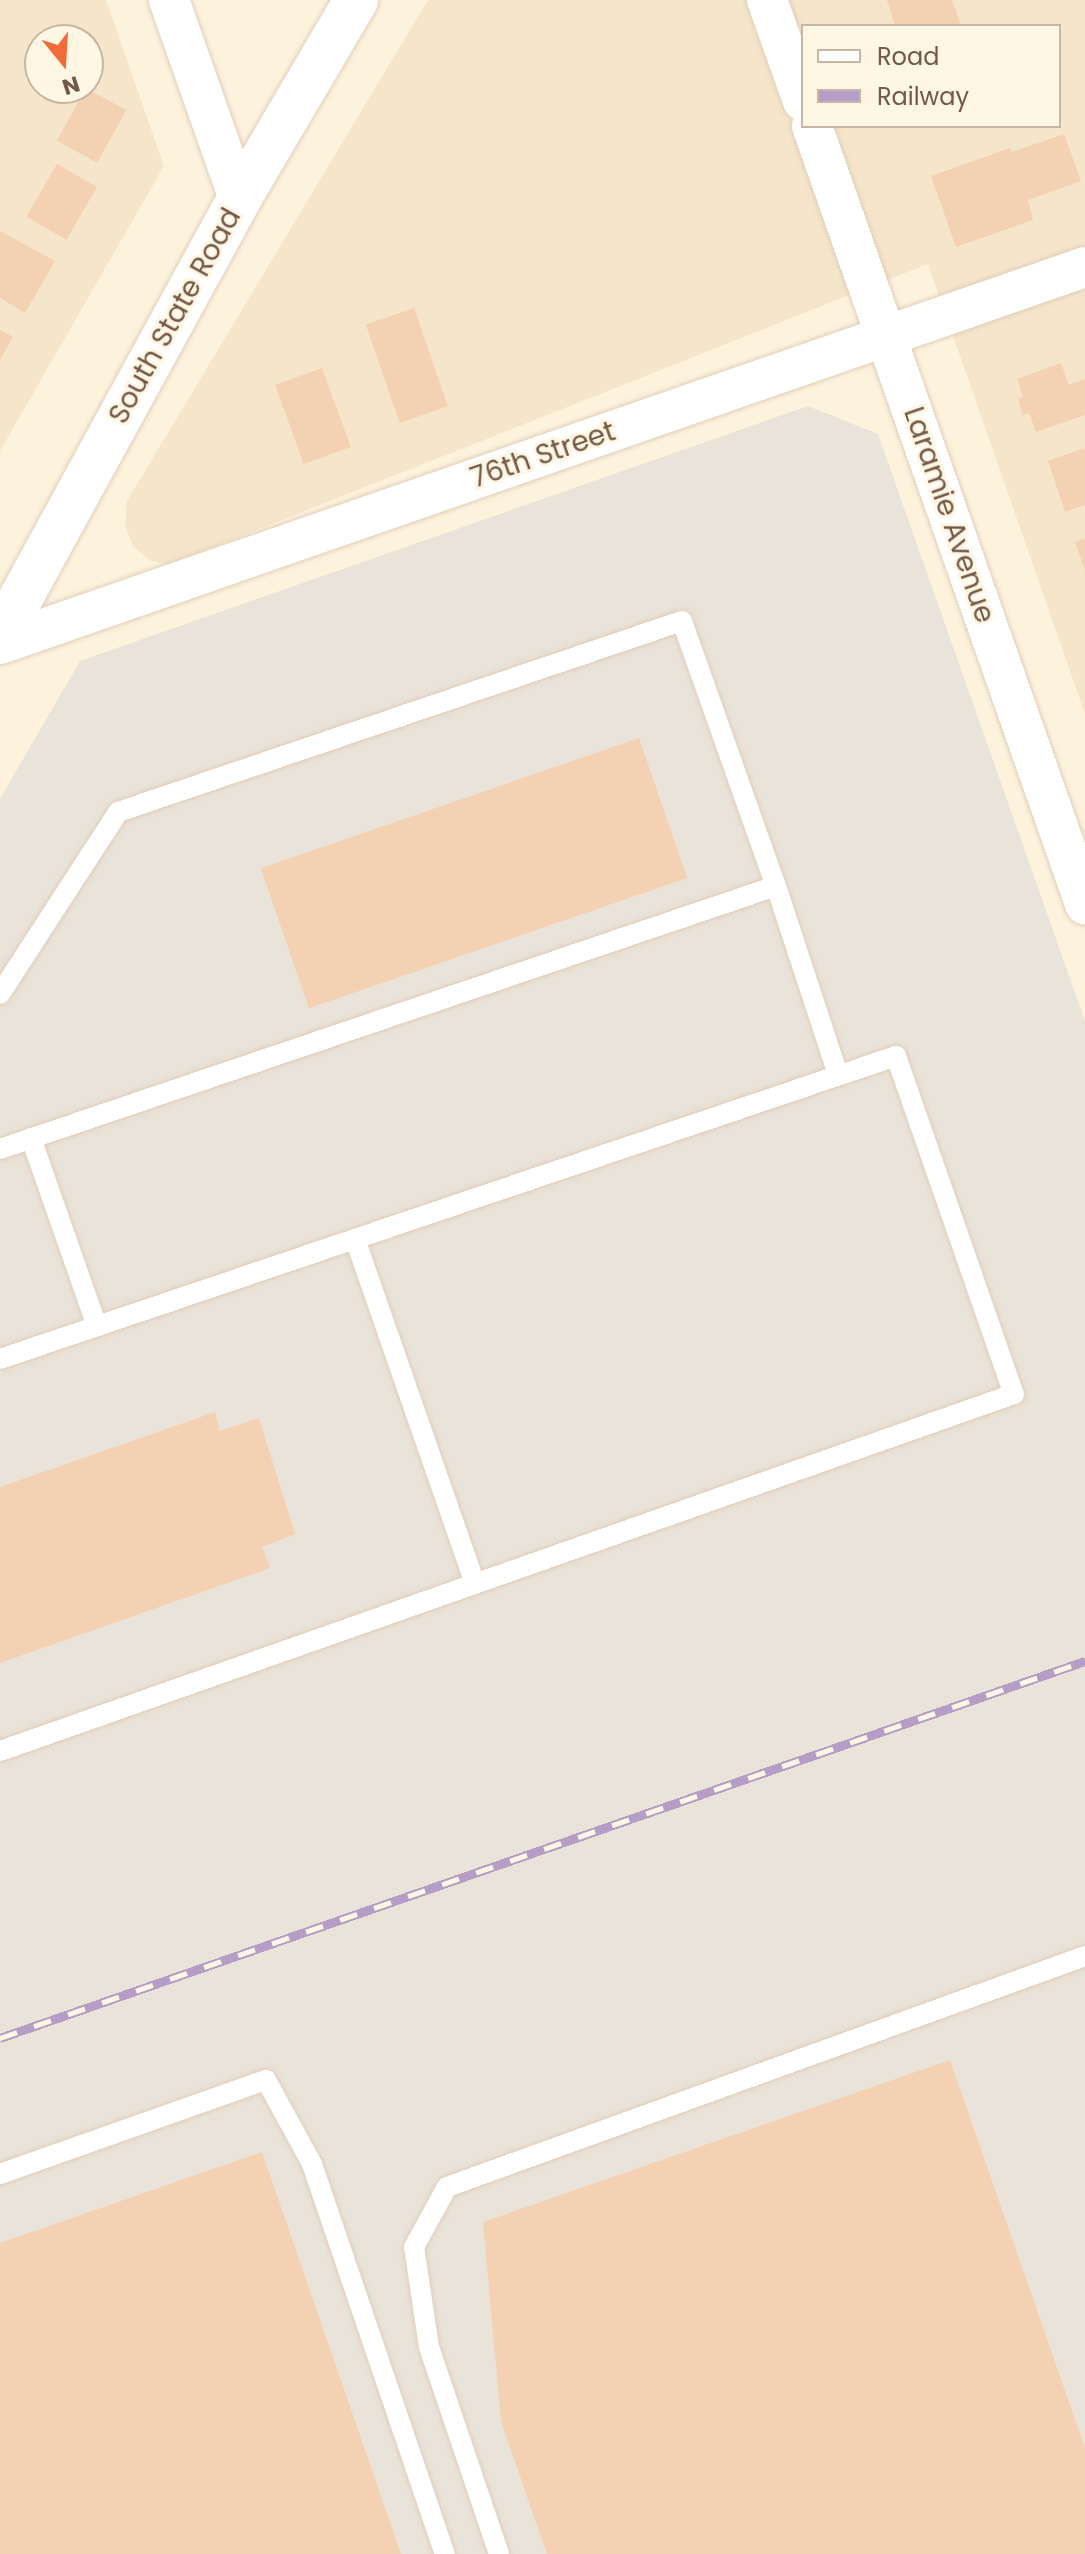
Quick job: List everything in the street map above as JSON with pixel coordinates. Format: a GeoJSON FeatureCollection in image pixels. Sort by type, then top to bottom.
{"type":"FeatureCollection","features":[{"type":"Feature","properties":{"kind":"street"},"geometry":{"type":"LineString","coordinates":[[169,0],[239,199]]}},
{"type":"Feature","properties":{"kind":"street","name":"South State Road"},"geometry":{"type":"LineString","coordinates":[[0,636],[239,199],[356,0]]}},
{"type":"Feature","properties":{"kind":"street"},"geometry":{"type":"LineString","coordinates":[[767,0],[801,95]]}},
{"type":"Feature","properties":{"kind":"street","name":"Laramie Avenue"},"geometry":{"type":"LineString","coordinates":[[813,128],[1083,890]]}},
{"type":"Feature","properties":{"kind":"street","name":"76th Street"},"geometry":{"type":"LineString","coordinates":[[0,644],[1085,267]]}},
{"type":"Feature","properties":{"kind":"lane"},"geometry":{"type":"LineString","coordinates":[[0,994],[118,812],[682,621],[776,886],[838,1075]]}},
{"type":"Feature","properties":{"kind":"lane"},"geometry":{"type":"LineString","coordinates":[[0,1149],[776,886]]}},
{"type":"Feature","properties":{"kind":"lane"},"geometry":{"type":"LineString","coordinates":[[0,1359],[896,1056],[1014,1394],[0,1751]]}},
{"type":"Feature","properties":{"kind":"lane"},"geometry":{"type":"LineString","coordinates":[[31,1138],[97,1326]]}},
{"type":"Feature","properties":{"kind":"lane"},"geometry":{"type":"LineString","coordinates":[[355,1239],[475,1583]]}},
{"type":"Feature","properties":{"kind":"lane"},"geometry":{"type":"LineString","coordinates":[[499,2554],[429,2347],[414,2247],[447,2187],[1084,1960]]}},
{"type":"Feature","properties":{"kind":"lane"},"geometry":{"type":"LineString","coordinates":[[0,2174],[266,2080],[312,2164],[445,2554]]}},
{"type":"Feature","properties":{"kind":"shaded area"},"geometry":{"type":"Polygon","coordinates":[[[0,0],[106,0],[164,166],[0,451],[0,0]]]}},
{"type":"Feature","properties":{"kind":"shaded area"},"geometry":{"type":"Polygon","coordinates":[[[428,0],[1085,0],[1085,714],[928,264],[171,564],[150,561],[133,546],[125,526],[127,501],[428,0]]]}},
{"type":"Feature","properties":{"kind":"shaded area"},"geometry":{"type":"Polygon","coordinates":[[[808,406],[878,434],[1085,1021],[1085,2554],[0,2554],[0,799],[80,661],[808,406]]]}},
{"type":"Feature","properties":{"kind":"building"},"geometry":{"type":"Polygon","coordinates":[[[887,0],[952,0],[961,24],[894,24],[887,0]]]}},
{"type":"Feature","properties":{"kind":"building"},"geometry":{"type":"Polygon","coordinates":[[[104,98],[126,110],[97,163],[57,140],[77,104],[104,104],[104,98]]]}},
{"type":"Feature","properties":{"kind":"building"},"geometry":{"type":"Polygon","coordinates":[[[1064,134],[1081,181],[1028,200],[1033,220],[956,247],[931,176],[1010,148],[1012,152],[1064,134]]]}},
{"type":"Feature","properties":{"kind":"building"},"geometry":{"type":"Polygon","coordinates":[[[57,164],[97,187],[66,240],[26,217],[57,164]]]}},
{"type":"Feature","properties":{"kind":"building"},"geometry":{"type":"Polygon","coordinates":[[[0,231],[55,261],[25,313],[0,298],[0,231]]]}},
{"type":"Feature","properties":{"kind":"building"},"geometry":{"type":"Polygon","coordinates":[[[414,308],[448,406],[400,423],[366,325],[414,308]]]}},
{"type":"Feature","properties":{"kind":"building"},"geometry":{"type":"Polygon","coordinates":[[[0,330],[13,337],[0,360],[0,330]]]}},
{"type":"Feature","properties":{"kind":"building"},"geometry":{"type":"Polygon","coordinates":[[[1061,363],[1069,385],[1085,379],[1085,415],[1036,432],[1029,413],[1023,415],[1018,399],[1023,397],[1017,379],[1061,363]]]}},
{"type":"Feature","properties":{"kind":"building"},"geometry":{"type":"Polygon","coordinates":[[[322,368],[351,447],[304,464],[275,385],[322,368]]]}},
{"type":"Feature","properties":{"kind":"building"},"geometry":{"type":"Polygon","coordinates":[[[1085,448],[1085,505],[1065,512],[1048,461],[1085,448]]]}},
{"type":"Feature","properties":{"kind":"building"},"geometry":{"type":"Polygon","coordinates":[[[1085,538],[1085,570],[1075,542],[1085,538]]]}},
{"type":"Feature","properties":{"kind":"building"},"geometry":{"type":"Polygon","coordinates":[[[639,738],[687,878],[309,1008],[261,868],[639,738]]]}},
{"type":"Feature","properties":{"kind":"building"},"geometry":{"type":"Polygon","coordinates":[[[215,1412],[220,1431],[259,1418],[295,1534],[262,1547],[270,1568],[0,1663],[0,1487],[215,1412]]]}},
{"type":"Feature","properties":{"kind":"building"},"geometry":{"type":"Polygon","coordinates":[[[950,2060],[1085,2448],[1085,2554],[547,2554],[501,2422],[483,2222],[950,2060]]]}},
{"type":"Feature","properties":{"kind":"building"},"geometry":{"type":"Polygon","coordinates":[[[262,2152],[401,2554],[0,2554],[0,2243],[262,2152]]]}},
{"type":"Feature","properties":{"kind":"railway"},"geometry":{"type":"LineString","coordinates":[[0,2038],[1085,1661]]}}]}
